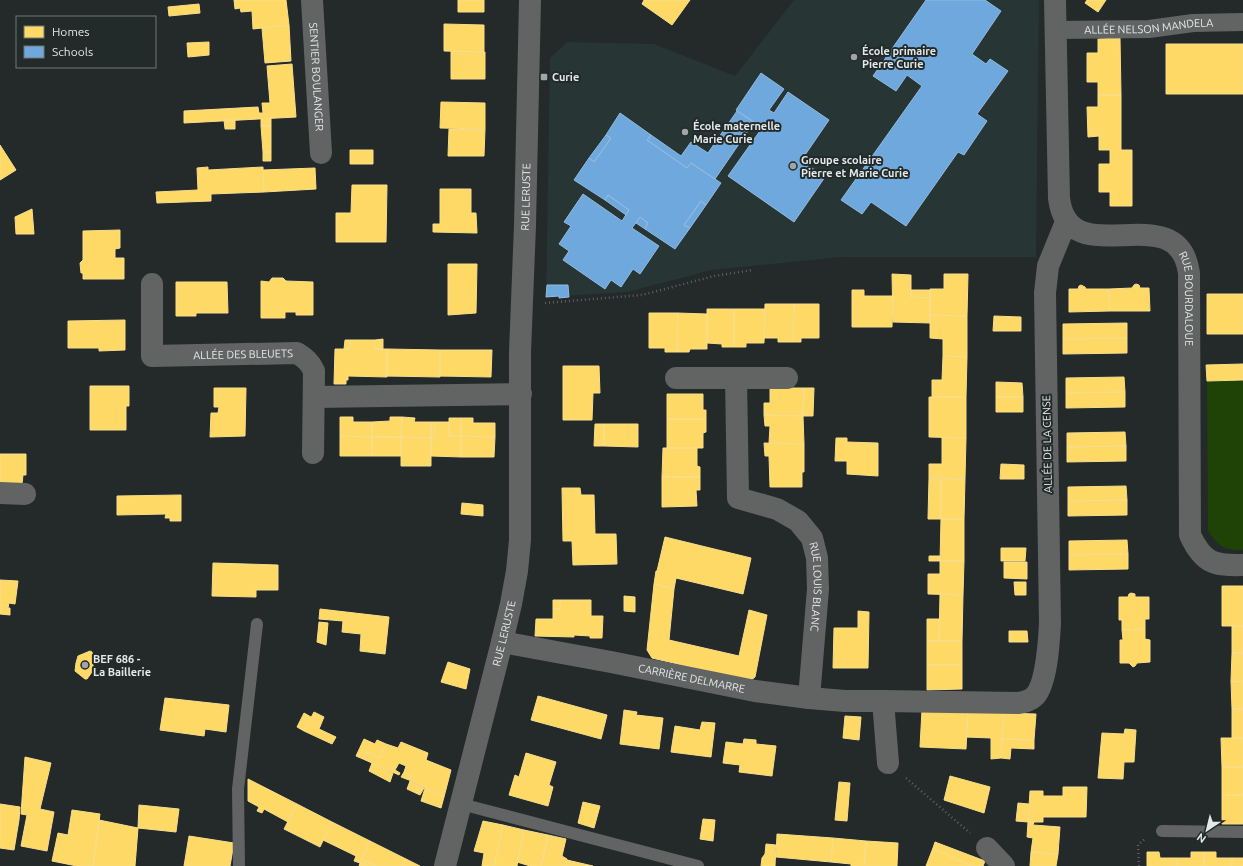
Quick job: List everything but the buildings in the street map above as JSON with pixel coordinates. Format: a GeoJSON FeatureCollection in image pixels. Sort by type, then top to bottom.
{"type":"FeatureCollection","features":[{"type":"Feature","properties":{"kind":"street","name":"SENTIER BOULANGER"},"geometry":{"type":"LineString","coordinates":[[312,0],[321,153]]}},
{"type":"Feature","properties":{"kind":"street","name":"RUE LERUSTE"},"geometry":{"type":"LineString","coordinates":[[445,866],[502,642],[517,571],[520,540],[522,302],[530,0]]}},
{"type":"Feature","properties":{"kind":"street"},"geometry":{"type":"LineString","coordinates":[[1055,0],[1058,198],[1060,208],[1066,222]]}},
{"type":"Feature","properties":{"kind":"street","name":"ALLÉE NELSON MANDELA"},"geometry":{"type":"LineString","coordinates":[[1055,30],[1148,29],[1192,23],[1243,22]]}},
{"type":"Feature","properties":{"kind":"street","name":"RUE BOURDALOUE"},"geometry":{"type":"LineString","coordinates":[[1066,222],[1082,233],[1096,235],[1158,236],[1171,240],[1181,249],[1187,262],[1189,280],[1190,535],[1195,547],[1214,563],[1224,566],[1243,566]]}},
{"type":"Feature","properties":{"kind":"street","name":"ALLÉE DE LA CENSE"},"geometry":{"type":"LineString","coordinates":[[1045,670],[1049,648],[1050,623],[1045,293],[1048,266],[1066,222]]}},
{"type":"Feature","properties":{"kind":"street","name":"ALLÉE DES BLEUETS"},"geometry":{"type":"LineString","coordinates":[[152,284],[152,356],[297,353],[304,357],[314,371],[313,453]]}},
{"type":"Feature","properties":{"kind":"street"},"geometry":{"type":"LineString","coordinates":[[676,378],[787,378]]}},
{"type":"Feature","properties":{"kind":"street","name":"RUE LOUIS BLANC"},"geometry":{"type":"LineString","coordinates":[[736,378],[738,498],[777,509],[798,521],[812,538],[817,558],[818,589],[809,698]]}},
{"type":"Feature","properties":{"kind":"street"},"geometry":{"type":"LineString","coordinates":[[314,397],[521,394]]}},
{"type":"Feature","properties":{"kind":"street"},"geometry":{"type":"LineString","coordinates":[[0,493],[25,494]]}},
{"type":"Feature","properties":{"kind":"street","name":"CARRIÈRE DELMARRE"},"geometry":{"type":"LineString","coordinates":[[502,642],[755,691],[845,701],[1027,702],[1035,696],[1040,687],[1045,670]]}},
{"type":"Feature","properties":{"kind":"street"},"geometry":{"type":"LineString","coordinates":[[883,701],[888,763]]}},
{"type":"Feature","properties":{"kind":"street"},"geometry":{"type":"LineString","coordinates":[[987,848],[1004,866]]}},
{"type":"Feature","properties":{"kind":"lane"},"geometry":{"type":"LineString","coordinates":[[239,866],[238,789],[257,624]]}},
{"type":"Feature","properties":{"kind":"lane"},"geometry":{"type":"LineString","coordinates":[[461,804],[698,866]]}},
{"type":"Feature","properties":{"kind":"lane"},"geometry":{"type":"LineString","coordinates":[[1162,831],[1243,832]]}},
{"type":"Feature","properties":{"kind":"path"},"geometry":{"type":"LineString","coordinates":[[522,302],[549,304],[642,295],[714,276],[753,270]]}},
{"type":"Feature","properties":{"kind":"path"},"geometry":{"type":"LineString","coordinates":[[888,763],[987,848]]}},
{"type":"Feature","properties":{"kind":"path"},"geometry":{"type":"LineString","coordinates":[[1139,866],[1138,845],[1147,838],[1162,831]]}},
{"type":"Feature","properties":{"kind":"shaded area","name":"Groupe scolaire Pierre et Marie Curie"},"geometry":{"type":"Polygon","coordinates":[[[794,0],[1039,0],[1036,257],[841,257],[712,270],[627,292],[546,297],[550,58],[567,42],[654,44],[735,76],[794,0]]]}},
{"type":"Feature","properties":{"kind":"green space"},"geometry":{"type":"Polygon","coordinates":[[[1207,381],[1243,381],[1243,550],[1230,549],[1222,546],[1208,531],[1207,381]]]}},
{"type":"Feature","properties":{"kind":"place","name":"École primaire Pierre Curie"},"geometry":{"type":"Point","coordinates":[854,57]}},
{"type":"Feature","properties":{"kind":"place","name":"Curie"},"geometry":{"type":"Point","coordinates":[544,77]}},
{"type":"Feature","properties":{"kind":"place","name":"École maternelle Marie Curie"},"geometry":{"type":"Point","coordinates":[685,132]}},
{"type":"Feature","properties":{"kind":"place","name":"Groupe scolaire Pierre et Marie Curie"},"geometry":{"type":"Point","coordinates":[793,166]}},
{"type":"Feature","properties":{"kind":"place","name":"BEF 686 - La Baillerie"},"geometry":{"type":"Point","coordinates":[85,665]}}]}
